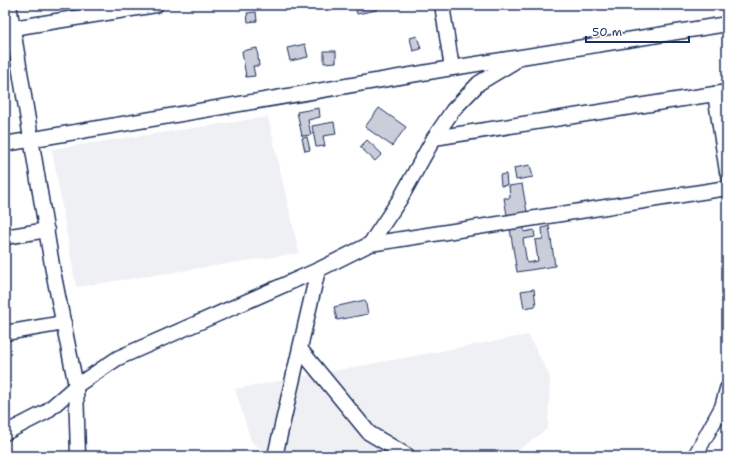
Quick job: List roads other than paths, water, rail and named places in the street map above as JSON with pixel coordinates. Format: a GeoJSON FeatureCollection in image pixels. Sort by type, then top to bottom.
{"type":"FeatureCollection","features":[{"type":"Feature","properties":{"kind":"street"},"geometry":{"type":"LineString","coordinates":[[9,5],[13,28],[11,44],[33,139],[47,230],[76,386],[78,456]]}},
{"type":"Feature","properties":{"kind":"street"},"geometry":{"type":"LineString","coordinates":[[13,28],[156,5]]}},
{"type":"Feature","properties":{"kind":"street"},"geometry":{"type":"LineString","coordinates":[[442,5],[452,68]]}},
{"type":"Feature","properties":{"kind":"street"},"geometry":{"type":"LineString","coordinates":[[5,144],[452,68],[727,24]]}},
{"type":"Feature","properties":{"kind":"street"},"geometry":{"type":"LineString","coordinates":[[370,244],[400,199],[434,138],[453,110],[479,83],[522,58]]}},
{"type":"Feature","properties":{"kind":"street"},"geometry":{"type":"LineString","coordinates":[[434,138],[721,93],[727,172]]}},
{"type":"Feature","properties":{"kind":"street"},"geometry":{"type":"LineString","coordinates":[[5,433],[46,412],[76,386],[118,358],[318,270],[370,244],[727,188]]}},
{"type":"Feature","properties":{"kind":"street"},"geometry":{"type":"LineString","coordinates":[[5,236],[47,230]]}},
{"type":"Feature","properties":{"kind":"street"},"geometry":{"type":"LineString","coordinates":[[274,453],[318,270]]}},
{"type":"Feature","properties":{"kind":"street"},"geometry":{"type":"LineString","coordinates":[[5,333],[64,323]]}},
{"type":"Feature","properties":{"kind":"street"},"geometry":{"type":"LineString","coordinates":[[300,349],[369,433],[408,456]]}},
{"type":"Feature","properties":{"kind":"street"},"geometry":{"type":"LineString","coordinates":[[695,456],[722,407],[727,389]]}}]}
